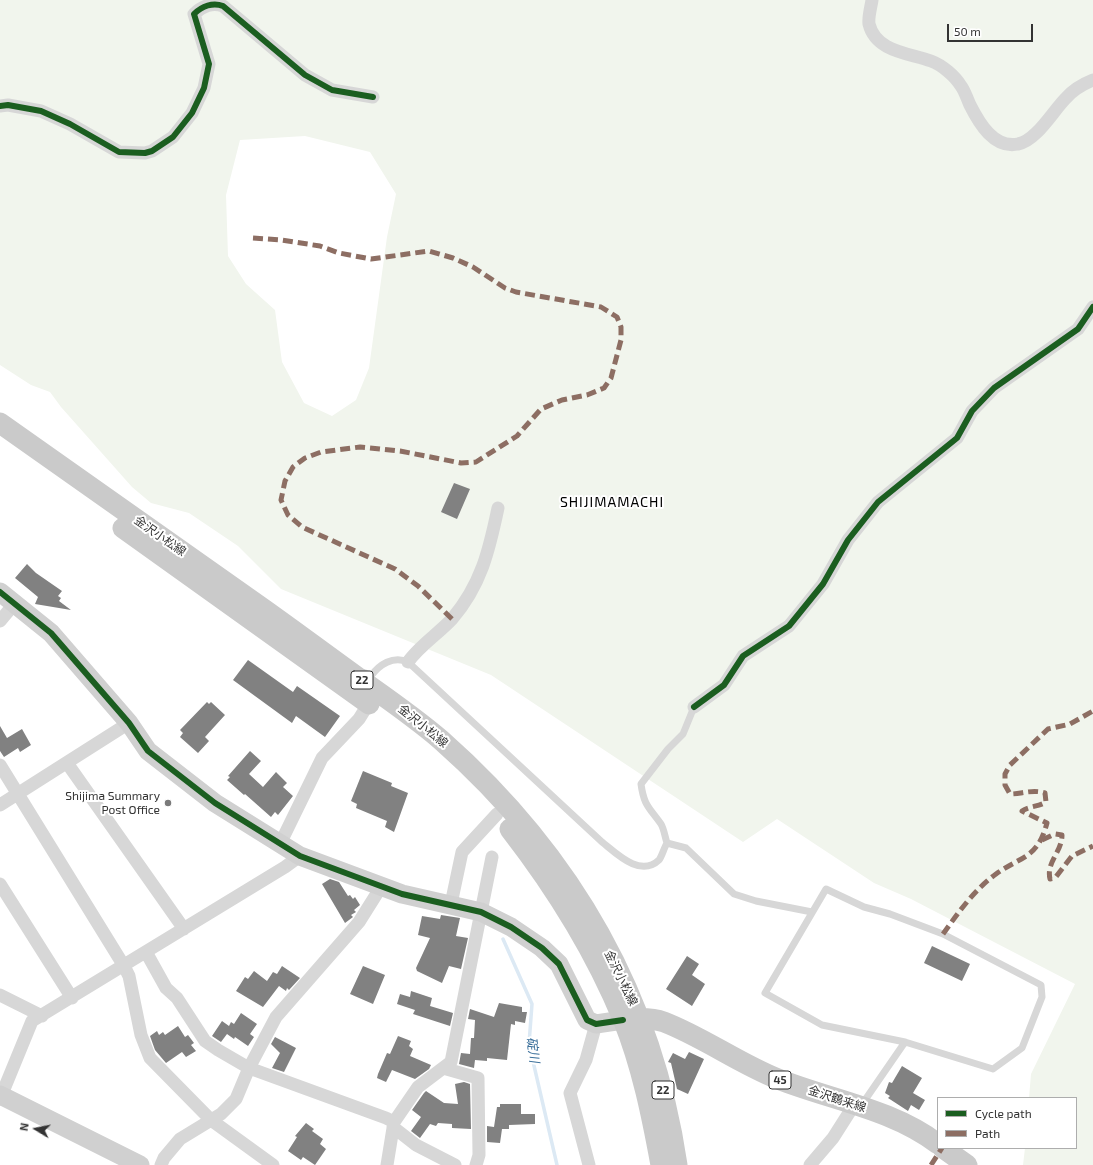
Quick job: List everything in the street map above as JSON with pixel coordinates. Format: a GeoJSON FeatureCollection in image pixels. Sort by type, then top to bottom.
{"type":"FeatureCollection","features":[{"type":"Feature","properties":{"kind":"main road","name":"金沢小松線"},"geometry":{"type":"LineString","coordinates":[[0,423],[408,713],[439,738],[474,770],[506,803],[542,846],[585,910],[607,948],[632,1019],[663,1088],[672,1126],[677,1165]]}},
{"type":"Feature","properties":{"kind":"main road","name":"金沢小松線"},"geometry":{"type":"LineString","coordinates":[[0,441],[369,704],[432,751],[497,814],[530,856],[572,920],[632,1019],[661,1165]]}},
{"type":"Feature","properties":{"kind":"main road","name":"金沢鶴来線"},"geometry":{"type":"LineString","coordinates":[[632,1019],[662,1021],[744,1064],[778,1079],[885,1115],[922,1132],[937,1143]]}},
{"type":"Feature","properties":{"kind":"main road"},"geometry":{"type":"LineString","coordinates":[[944,1149],[967,1165]]}},
{"type":"Feature","properties":{"kind":"street"},"geometry":{"type":"LineString","coordinates":[[872,0],[869,22],[873,33],[884,45],[901,53],[931,61],[942,66],[961,86],[970,106],[987,134],[1001,142],[1018,144],[1032,137],[1066,98],[1082,85],[1093,80]]}},
{"type":"Feature","properties":{"kind":"street"},"geometry":{"type":"LineString","coordinates":[[0,106],[8,105],[41,111],[70,124],[119,152],[145,153],[152,151],[173,137],[192,114],[204,88],[208,64],[194,14],[198,9],[215,3],[223,6],[305,74],[332,90],[373,97]]}},
{"type":"Feature","properties":{"kind":"street"},"geometry":{"type":"LineString","coordinates":[[694,708],[724,686],[743,656],[789,626],[823,584],[848,540],[878,502],[957,438],[972,411],[994,388],[1078,329],[1093,307]]}},
{"type":"Feature","properties":{"kind":"street"},"geometry":{"type":"LineString","coordinates":[[408,662],[452,619],[478,582],[490,548],[498,508]]}},
{"type":"Feature","properties":{"kind":"street"},"geometry":{"type":"LineString","coordinates":[[0,592],[51,633],[129,723],[148,751],[215,803],[281,842],[300,856],[381,887],[480,912],[511,927],[552,956],[565,972],[584,1016],[596,1024],[632,1019]]}},
{"type":"Feature","properties":{"kind":"street"},"geometry":{"type":"LineString","coordinates":[[0,621],[15,603]]}},
{"type":"Feature","properties":{"kind":"street"},"geometry":{"type":"LineString","coordinates":[[281,842],[322,758],[359,719],[369,704]]}},
{"type":"Feature","properties":{"kind":"street"},"geometry":{"type":"LineString","coordinates":[[0,805],[18,792],[67,763],[129,723]]}},
{"type":"Feature","properties":{"kind":"street"},"geometry":{"type":"LineString","coordinates":[[67,763],[184,929]]}},
{"type":"Feature","properties":{"kind":"street"},"geometry":{"type":"LineString","coordinates":[[0,766],[18,792],[124,966],[129,976],[141,1035],[150,1058],[211,1120],[273,1165]]}},
{"type":"Feature","properties":{"kind":"street"},"geometry":{"type":"LineString","coordinates":[[451,904],[462,852],[497,814]]}},
{"type":"Feature","properties":{"kind":"street"},"geometry":{"type":"LineString","coordinates":[[140,1165],[0,1097],[32,1021],[285,868],[300,856]]}},
{"type":"Feature","properties":{"kind":"street"},"geometry":{"type":"LineString","coordinates":[[386,1165],[394,1125],[418,1087],[451,1062],[492,857]]}},
{"type":"Feature","properties":{"kind":"street"},"geometry":{"type":"LineString","coordinates":[[161,1165],[164,1158],[180,1139],[211,1120],[236,1099],[249,1068],[276,1017],[359,922],[381,887]]}},
{"type":"Feature","properties":{"kind":"street"},"geometry":{"type":"LineString","coordinates":[[2,891],[72,998]]}},
{"type":"Feature","properties":{"kind":"street"},"geometry":{"type":"LineString","coordinates":[[146,952],[166,988],[177,998],[206,1041],[249,1068],[386,1118],[416,1145],[454,1165]]}},
{"type":"Feature","properties":{"kind":"street"},"geometry":{"type":"LineString","coordinates":[[0,995],[42,1016]]}},
{"type":"Feature","properties":{"kind":"street"},"geometry":{"type":"LineString","coordinates":[[588,1165],[570,1093],[586,1060],[596,1024]]}},
{"type":"Feature","properties":{"kind":"street"},"geometry":{"type":"LineString","coordinates":[[443,1068],[478,1078],[479,1155],[476,1165]]}},
{"type":"Feature","properties":{"kind":"street"},"geometry":{"type":"LineString","coordinates":[[810,1165],[833,1138],[854,1105]]}},
{"type":"Feature","properties":{"kind":"lane"},"geometry":{"type":"LineString","coordinates":[[304,638],[371,676],[379,666],[388,662],[403,660],[408,662],[596,836],[631,864],[647,866],[659,860],[667,843],[662,825],[652,814],[643,798],[640,784],[663,754],[683,734],[694,708]]}},
{"type":"Feature","properties":{"kind":"lane"},"geometry":{"type":"LineString","coordinates":[[667,843],[686,848],[734,894],[756,901],[812,912]]}},
{"type":"Feature","properties":{"kind":"lane"},"geometry":{"type":"LineString","coordinates":[[826,889],[864,907],[890,914],[943,934],[1041,985],[1042,997],[1022,1048],[993,1069],[905,1042],[822,1025],[765,993],[826,889]]}},
{"type":"Feature","properties":{"kind":"lane"},"geometry":{"type":"LineString","coordinates":[[854,1105],[866,1100],[905,1042]]}},
{"type":"Feature","properties":{"kind":"shaded area"},"geometry":{"type":"Polygon","coordinates":[[[0,0],[1093,0],[1093,1165],[1023,1165],[1025,1149],[1077,1149],[1077,1097],[1029,1097],[1031,1074],[1075,984],[911,899],[874,883],[777,819],[743,842],[491,675],[281,589],[238,546],[189,513],[151,503],[132,487],[61,407],[50,392],[31,385],[0,365],[0,0]],[[305,136],[240,140],[226,195],[228,256],[246,284],[275,310],[282,362],[304,403],[332,416],[356,400],[369,368],[387,237],[396,194],[370,152],[305,136]]]}},
{"type":"Feature","properties":{"kind":"building"},"geometry":{"type":"Polygon","coordinates":[[[454,483],[470,489],[457,519],[441,512],[454,483]]]}},
{"type":"Feature","properties":{"kind":"building"},"geometry":{"type":"Polygon","coordinates":[[[27,564],[36,573],[62,591],[58,596],[61,598],[59,601],[71,610],[35,604],[38,597],[15,578],[27,564]]]}},
{"type":"Feature","properties":{"kind":"building"},"geometry":{"type":"Polygon","coordinates":[[[248,660],[293,692],[297,686],[340,716],[325,737],[296,716],[292,723],[233,680],[248,660]]]}},
{"type":"Feature","properties":{"kind":"building"},"geometry":{"type":"Polygon","coordinates":[[[207,702],[209,704],[211,702],[225,715],[205,737],[209,741],[198,753],[180,737],[183,733],[180,730],[207,702]]]}},
{"type":"Feature","properties":{"kind":"building"},"geometry":{"type":"Polygon","coordinates":[[[0,726],[7,738],[22,729],[31,745],[20,752],[18,748],[4,757],[0,751],[0,726]]]}},
{"type":"Feature","properties":{"kind":"building"},"geometry":{"type":"Polygon","coordinates":[[[250,751],[261,761],[249,774],[263,787],[276,772],[287,783],[283,787],[293,796],[278,815],[275,812],[271,817],[227,780],[230,777],[228,776],[250,751]]]}},
{"type":"Feature","properties":{"kind":"building"},"geometry":{"type":"Polygon","coordinates":[[[363,771],[392,783],[391,786],[408,793],[394,832],[385,827],[387,821],[356,808],[357,804],[351,801],[363,771]]]}},
{"type":"Feature","properties":{"kind":"building"},"geometry":{"type":"Polygon","coordinates":[[[330,879],[339,882],[348,896],[350,895],[353,899],[355,897],[360,905],[354,910],[356,912],[351,915],[353,917],[345,923],[322,884],[330,879]]]}},
{"type":"Feature","properties":{"kind":"building"},"geometry":{"type":"Polygon","coordinates":[[[441,915],[460,918],[456,936],[468,938],[461,969],[449,966],[442,983],[417,971],[416,968],[430,938],[418,935],[422,916],[440,919],[441,915]]]}},
{"type":"Feature","properties":{"kind":"building"},"geometry":{"type":"Polygon","coordinates":[[[932,946],[970,964],[962,981],[924,963],[932,946]]]}},
{"type":"Feature","properties":{"kind":"building"},"geometry":{"type":"Polygon","coordinates":[[[687,956],[699,964],[692,975],[705,984],[692,1006],[666,989],[687,956]]]}},
{"type":"Feature","properties":{"kind":"building"},"geometry":{"type":"Polygon","coordinates":[[[282,966],[300,978],[289,990],[287,988],[286,991],[279,986],[263,1007],[236,991],[245,977],[248,979],[254,971],[267,981],[273,972],[277,974],[282,966]]]}},
{"type":"Feature","properties":{"kind":"building"},"geometry":{"type":"Polygon","coordinates":[[[363,966],[385,975],[373,1004],[350,994],[363,966]]]}},
{"type":"Feature","properties":{"kind":"building"},"geometry":{"type":"Polygon","coordinates":[[[411,991],[432,998],[430,1006],[453,1013],[450,1026],[413,1014],[415,1010],[397,1004],[400,994],[410,997],[411,991]]]}},
{"type":"Feature","properties":{"kind":"building"},"geometry":{"type":"Polygon","coordinates":[[[499,1003],[522,1007],[522,1012],[527,1012],[525,1023],[515,1021],[515,1025],[511,1024],[507,1060],[487,1058],[487,1061],[475,1060],[474,1068],[459,1064],[461,1053],[470,1054],[471,1038],[474,1038],[475,1020],[468,1019],[470,1009],[494,1017],[499,1003]]]}},
{"type":"Feature","properties":{"kind":"building"},"geometry":{"type":"Polygon","coordinates":[[[241,1013],[257,1024],[250,1034],[254,1037],[248,1046],[235,1037],[234,1039],[227,1034],[221,1042],[212,1036],[222,1021],[229,1026],[231,1022],[234,1024],[241,1013]]]}},
{"type":"Feature","properties":{"kind":"building"},"geometry":{"type":"Polygon","coordinates":[[[178,1026],[185,1037],[188,1035],[194,1043],[191,1045],[196,1051],[186,1057],[182,1052],[166,1063],[155,1050],[150,1036],[157,1031],[159,1035],[163,1032],[165,1035],[178,1026]]]}},
{"type":"Feature","properties":{"kind":"building"},"geometry":{"type":"Polygon","coordinates":[[[398,1036],[411,1041],[409,1046],[413,1049],[410,1056],[431,1065],[429,1069],[415,1079],[392,1070],[386,1082],[377,1078],[378,1074],[387,1053],[390,1054],[398,1036]]]}},
{"type":"Feature","properties":{"kind":"building"},"geometry":{"type":"Polygon","coordinates":[[[275,1037],[296,1048],[284,1072],[272,1068],[280,1053],[271,1044],[275,1037]]]}},
{"type":"Feature","properties":{"kind":"building"},"geometry":{"type":"Polygon","coordinates":[[[689,1052],[704,1059],[688,1094],[677,1089],[671,1063],[668,1062],[673,1053],[685,1059],[689,1052]]]}},
{"type":"Feature","properties":{"kind":"building"},"geometry":{"type":"Polygon","coordinates":[[[902,1066],[922,1078],[913,1093],[925,1100],[919,1110],[911,1105],[908,1111],[888,1098],[890,1096],[885,1093],[889,1082],[892,1083],[902,1066]]]}},
{"type":"Feature","properties":{"kind":"building"},"geometry":{"type":"Polygon","coordinates":[[[464,1082],[470,1084],[471,1129],[452,1128],[452,1124],[438,1123],[436,1126],[430,1124],[420,1138],[411,1131],[421,1117],[412,1110],[426,1091],[444,1103],[458,1104],[455,1084],[464,1082]]]}},
{"type":"Feature","properties":{"kind":"building"},"geometry":{"type":"Polygon","coordinates":[[[500,1104],[521,1104],[521,1114],[535,1114],[535,1124],[509,1125],[509,1129],[502,1129],[500,1143],[487,1142],[487,1126],[494,1127],[497,1107],[500,1107],[500,1104]]]}},
{"type":"Feature","properties":{"kind":"building"},"geometry":{"type":"Polygon","coordinates":[[[306,1123],[314,1129],[312,1131],[323,1139],[320,1144],[326,1149],[315,1165],[303,1157],[301,1160],[288,1151],[297,1137],[295,1136],[306,1123]]]}},
{"type":"Feature","properties":{"kind":"waterway","name":"碇川"},"geometry":{"type":"LineString","coordinates":[[503,939],[532,1004],[529,1044],[557,1165]]}},
{"type":"Feature","properties":{"kind":"marked path"},"geometry":{"type":"LineString","coordinates":[[253,238],[281,240],[320,246],[339,253],[371,259],[429,251],[453,258],[473,267],[505,288],[516,292],[601,307],[617,317],[621,327],[621,340],[611,378],[604,388],[587,395],[562,400],[541,409],[517,436],[476,462],[461,463],[400,451],[360,447],[321,452],[305,458],[293,467],[285,481],[281,500],[288,515],[302,527],[395,569],[418,586],[452,619]]}},
{"type":"Feature","properties":{"kind":"marked path"},"geometry":{"type":"LineString","coordinates":[[943,934],[967,902],[988,880],[1028,855],[1034,850],[1043,835],[1047,823],[1022,811],[1046,802],[1045,793],[1031,792],[1010,794],[1005,785],[1005,774],[1010,765],[1048,729],[1070,724],[1093,711]]}},
{"type":"Feature","properties":{"kind":"marked path"},"geometry":{"type":"LineString","coordinates":[[1042,840],[1055,834],[1062,835],[1060,847],[1050,867],[1050,879],[1055,878],[1072,856],[1093,846]]}},
{"type":"Feature","properties":{"kind":"marked path"},"geometry":{"type":"LineString","coordinates":[[931,1165],[941,1149]]}},
{"type":"Feature","properties":{"kind":"cycle path"},"geometry":{"type":"LineString","coordinates":[[0,106],[8,105],[41,111],[70,124],[119,152],[145,153],[152,151],[173,137],[192,113],[204,88],[209,64],[194,14],[204,7],[215,4],[223,6],[305,75],[332,90],[373,97]]}},
{"type":"Feature","properties":{"kind":"cycle path"},"geometry":{"type":"LineString","coordinates":[[694,707],[724,685],[743,656],[789,626],[823,584],[848,540],[878,502],[957,438],[972,411],[994,388],[1078,329],[1093,307]]}},
{"type":"Feature","properties":{"kind":"cycle path"},"geometry":{"type":"LineString","coordinates":[[0,592],[51,633],[129,723],[148,751],[215,803],[300,856],[402,894],[481,912],[511,927],[542,948],[559,964],[587,1020],[596,1024],[623,1020]]}},
{"type":"Feature","properties":{"kind":"place","name":"Shijima Summary Post Office"},"geometry":{"type":"Point","coordinates":[168,803]}},
{"type":"Feature","properties":{"kind":"district","name":"SHIJIMAMACHI"},"geometry":{"type":"Point","coordinates":[612,502]}}]}
